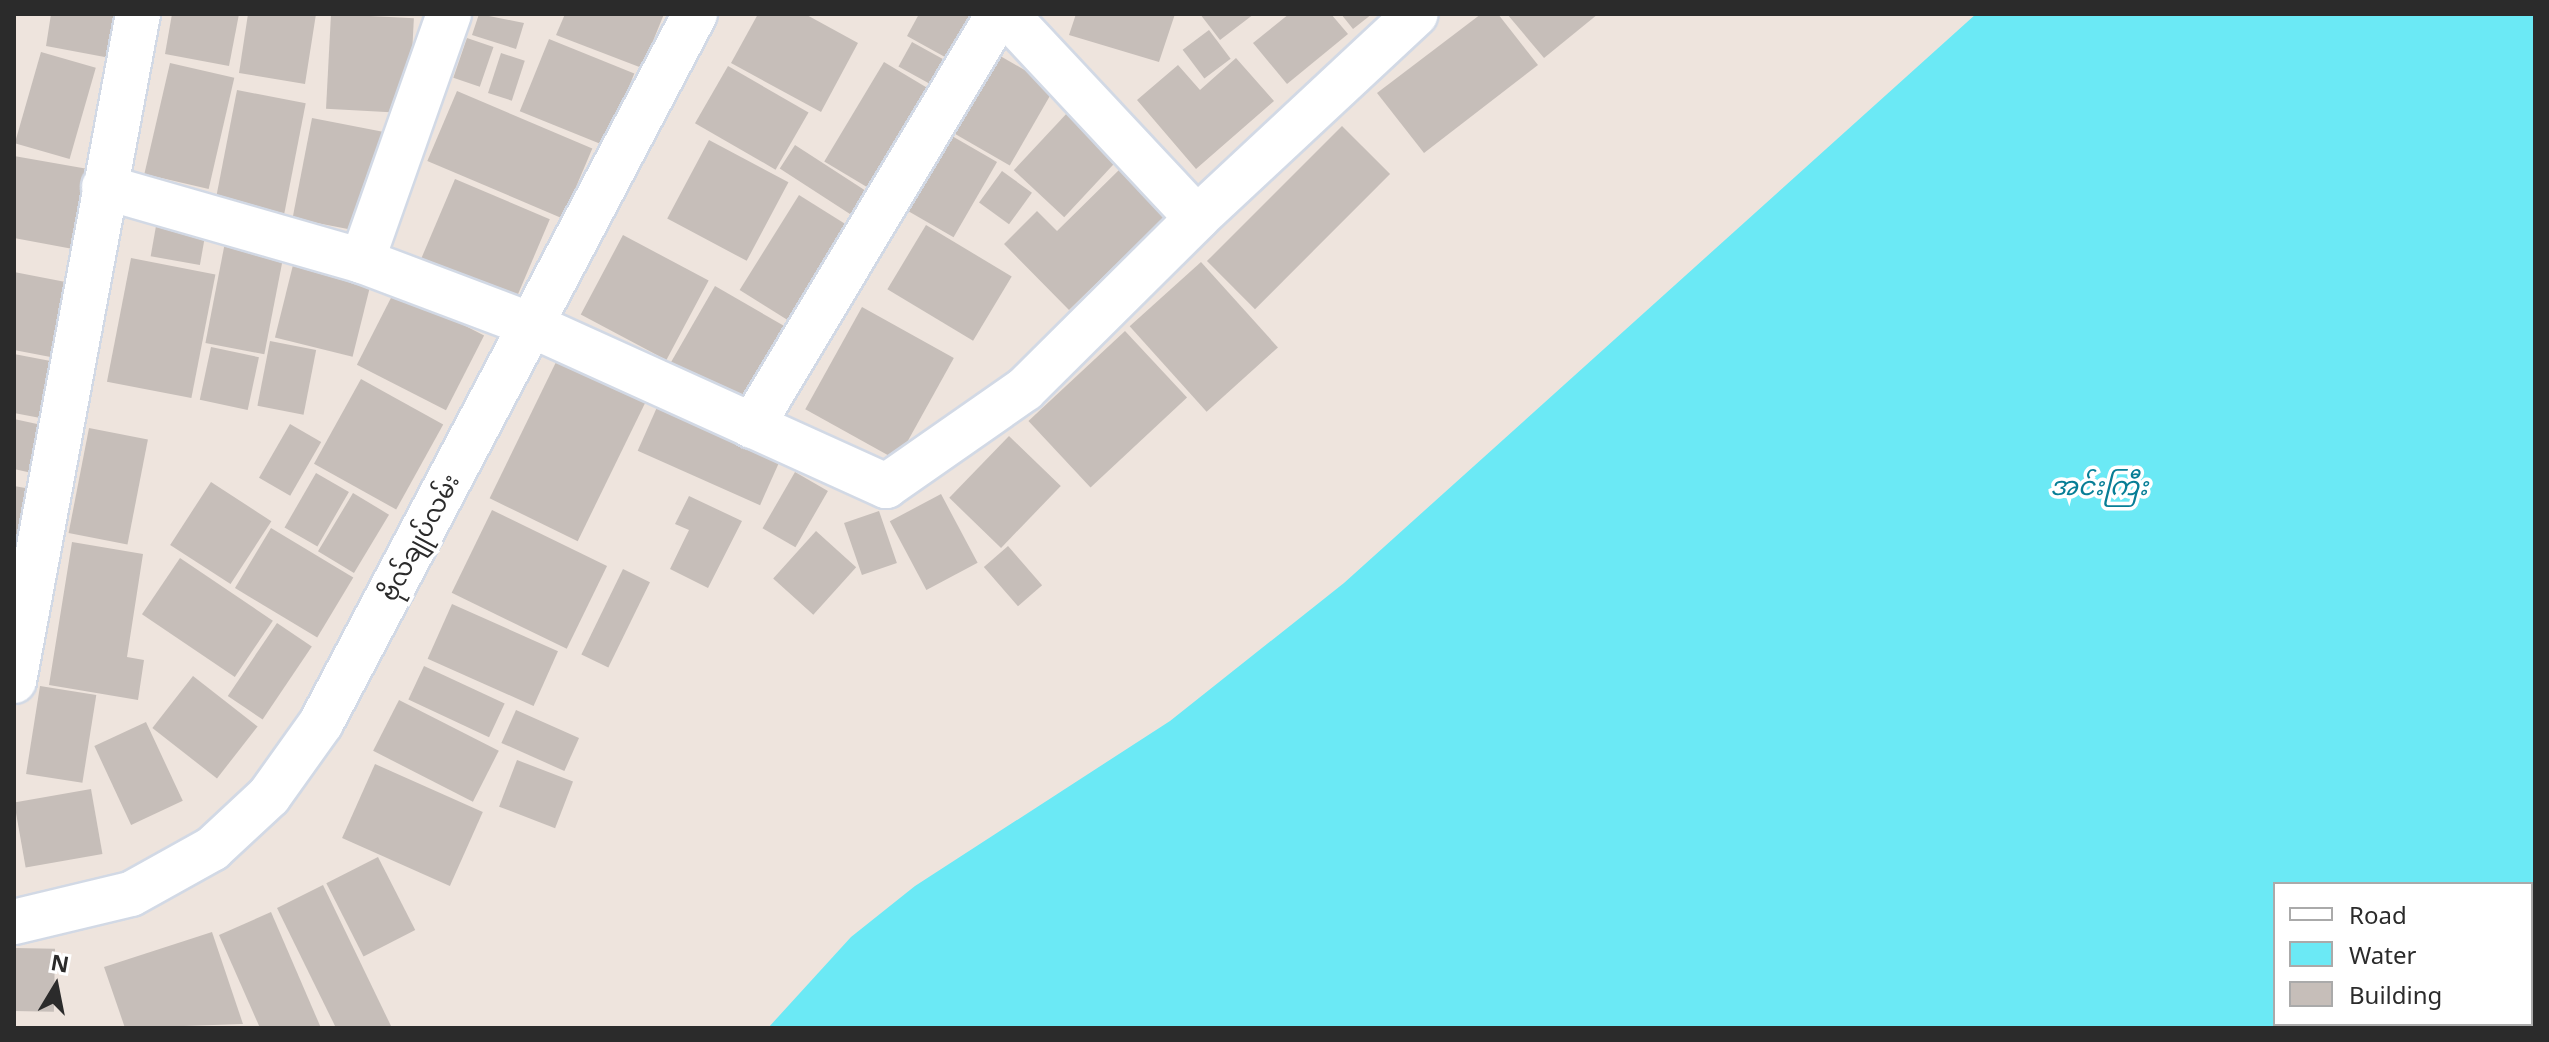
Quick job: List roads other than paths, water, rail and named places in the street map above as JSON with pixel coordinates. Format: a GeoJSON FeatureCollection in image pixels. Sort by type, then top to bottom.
{"type":"FeatureCollection","features":[{"type":"Feature","properties":{"kind":"street"},"geometry":{"type":"LineString","coordinates":[[14,681],[138,14]]}},
{"type":"Feature","properties":{"kind":"street"},"geometry":{"type":"LineString","coordinates":[[362,261],[449,14]]}},
{"type":"Feature","properties":{"kind":"street","name":"ဗိုလ်‌ချုပ်‌လမ်း"},"geometry":{"type":"LineString","coordinates":[[14,922],[131,894],[212,849],[269,796],[321,723],[695,14]]}},
{"type":"Feature","properties":{"kind":"street"},"geometry":{"type":"LineString","coordinates":[[752,426],[999,14]]}},
{"type":"Feature","properties":{"kind":"street"},"geometry":{"type":"LineString","coordinates":[[1006,14],[1197,218]]}},
{"type":"Feature","properties":{"kind":"street"},"geometry":{"type":"LineString","coordinates":[[104,187],[362,261],[531,325],[886,486],[1025,389],[1197,218],[1416,14]]}},
{"type":"Feature","properties":{"kind":"water","name":"အင်းကြီး"},"geometry":{"type":"Polygon","coordinates":[[[1976,14],[2535,14],[2535,919],[2533,922],[2533,882],[2273,882],[2273,1026],[2466,1026],[2465,1028],[768,1028],[851,937],[915,886],[1170,721],[1344,583],[1976,14]]]}}]}
